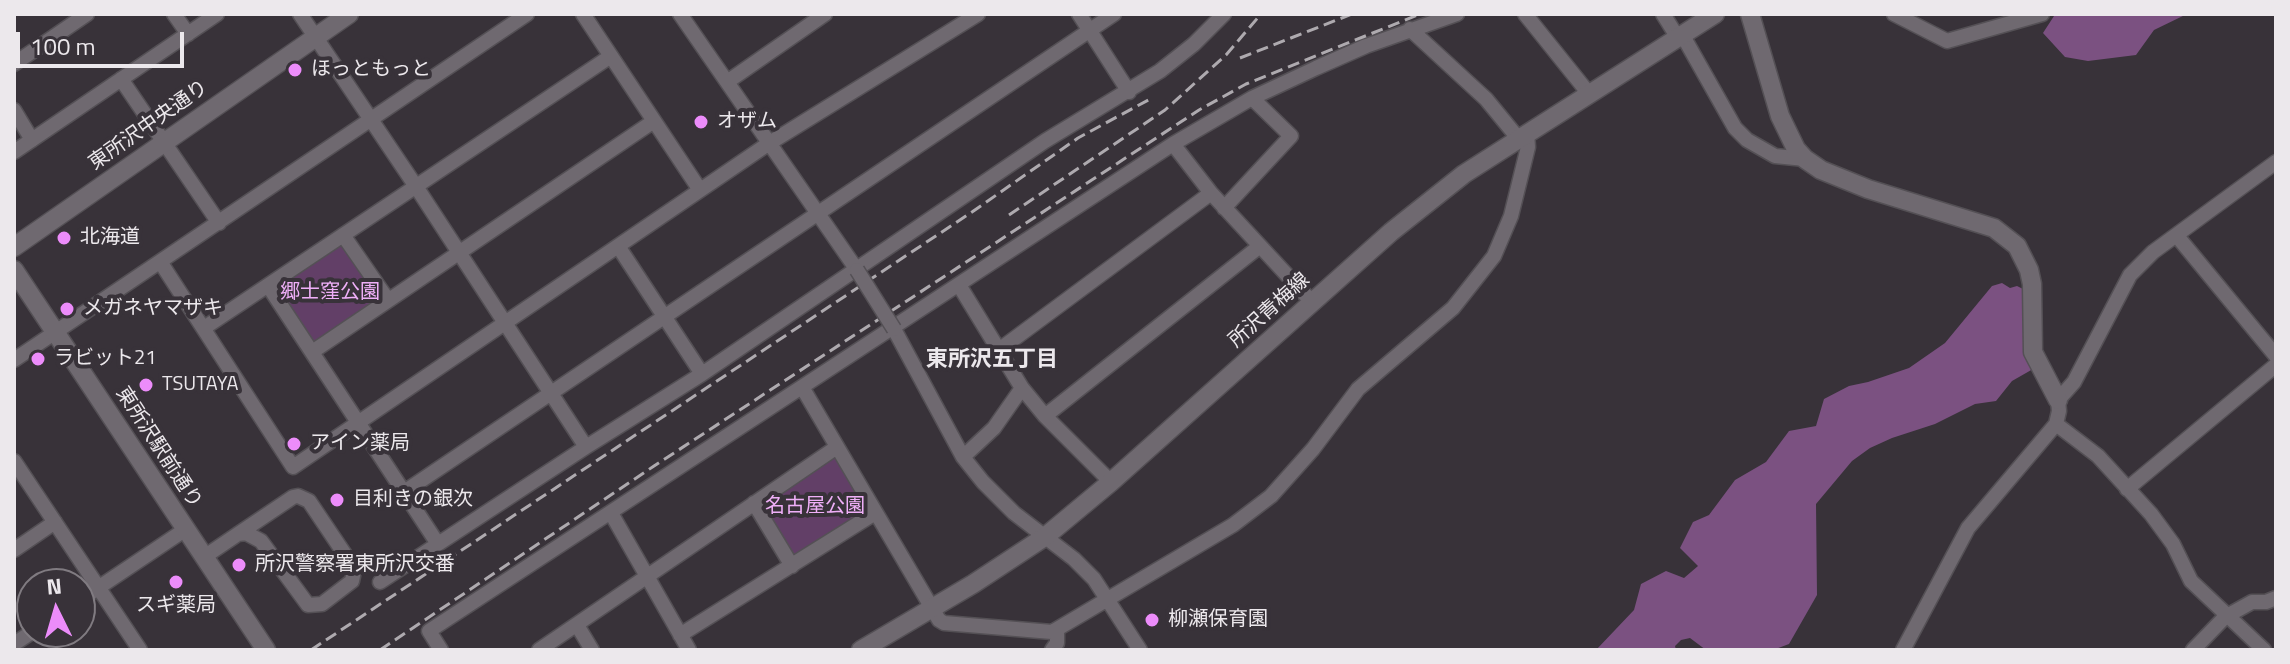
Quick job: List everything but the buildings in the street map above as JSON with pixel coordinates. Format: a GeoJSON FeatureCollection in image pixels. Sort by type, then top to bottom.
{"type":"FeatureCollection","features":[{"type":"Feature","properties":{"kind":"street"},"geometry":{"type":"LineString","coordinates":[[14,64],[87,14]]}},
{"type":"Feature","properties":{"kind":"street"},"geometry":{"type":"LineString","coordinates":[[174,14],[188,34]]}},
{"type":"Feature","properties":{"kind":"street"},"geometry":{"type":"LineString","coordinates":[[14,152],[217,14]]}},
{"type":"Feature","properties":{"kind":"street"},"geometry":{"type":"LineString","coordinates":[[300,14],[586,447]]}},
{"type":"Feature","properties":{"kind":"street","name":"東所沢中央通り"},"geometry":{"type":"LineString","coordinates":[[14,247],[349,14]]}},
{"type":"Feature","properties":{"kind":"street"},"geometry":{"type":"LineString","coordinates":[[14,360],[527,14]]}},
{"type":"Feature","properties":{"kind":"street"},"geometry":{"type":"LineString","coordinates":[[583,14],[700,190]]}},
{"type":"Feature","properties":{"kind":"street"},"geometry":{"type":"LineString","coordinates":[[727,82],[825,14]]}},
{"type":"Feature","properties":{"kind":"street"},"geometry":{"type":"LineString","coordinates":[[161,263],[293,467],[768,144],[978,14]]}},
{"type":"Feature","properties":{"kind":"street"},"geometry":{"type":"LineString","coordinates":[[1079,14],[1129,92]]}},
{"type":"Feature","properties":{"kind":"street"},"geometry":{"type":"LineString","coordinates":[[404,492],[1114,14]]}},
{"type":"Feature","properties":{"kind":"street"},"geometry":{"type":"LineString","coordinates":[[380,582],[702,374],[1045,141],[1129,92],[1175,61],[1224,14]]}},
{"type":"Feature","properties":{"kind":"street"},"geometry":{"type":"LineString","coordinates":[[441,650],[429,631],[1173,144],[1252,98],[1353,52],[1457,14]]}},
{"type":"Feature","properties":{"kind":"street"},"geometry":{"type":"LineString","coordinates":[[1525,14],[1590,95]]}},
{"type":"Feature","properties":{"kind":"street"},"geometry":{"type":"LineString","coordinates":[[1663,14],[1681,37],[1735,128],[1747,140],[1775,156],[1805,159]]}},
{"type":"Feature","properties":{"kind":"street","name":"所沢青梅線"},"geometry":{"type":"LineString","coordinates":[[861,650],[1046,536],[1435,196],[1523,135],[1715,14]]}},
{"type":"Feature","properties":{"kind":"street"},"geometry":{"type":"LineString","coordinates":[[1750,14],[1780,116],[1796,149],[1805,159],[1821,170],[1868,189],[1975,220],[2009,237],[2029,270],[2033,352],[2058,400],[2056,424],[1968,528],[1903,650]]}},
{"type":"Feature","properties":{"kind":"street"},"geometry":{"type":"LineString","coordinates":[[1894,14],[1947,41],[2042,14]]}},
{"type":"Feature","properties":{"kind":"street"},"geometry":{"type":"LineString","coordinates":[[681,15],[857,270],[894,329],[963,457],[1014,513],[1084,568],[1140,650]]}},
{"type":"Feature","properties":{"kind":"street"},"geometry":{"type":"LineString","coordinates":[[802,387],[931,609],[944,623],[1038,632],[1057,630],[1233,525],[1271,496],[1313,449],[1358,389],[1453,308],[1494,256],[1511,216],[1528,147],[1523,135],[1410,29]]}},
{"type":"Feature","properties":{"kind":"street"},"geometry":{"type":"LineString","coordinates":[[204,328],[611,56]]}},
{"type":"Feature","properties":{"kind":"street"},"geometry":{"type":"LineString","coordinates":[[121,79],[219,223]]}},
{"type":"Feature","properties":{"kind":"street"},"geometry":{"type":"LineString","coordinates":[[1224,208],[1291,136],[1252,98]]}},
{"type":"Feature","properties":{"kind":"street"},"geometry":{"type":"LineString","coordinates":[[14,110],[32,140]]}},
{"type":"Feature","properties":{"kind":"street"},"geometry":{"type":"LineString","coordinates":[[312,352],[654,121]]}},
{"type":"Feature","properties":{"kind":"street"},"geometry":{"type":"LineString","coordinates":[[1173,144],[1224,208],[1312,302]]}},
{"type":"Feature","properties":{"kind":"street"},"geometry":{"type":"LineString","coordinates":[[2058,400],[2074,382],[2130,275],[2153,252],[2276,162]]}},
{"type":"Feature","properties":{"kind":"street"},"geometry":{"type":"LineString","coordinates":[[999,350],[1211,193]]}},
{"type":"Feature","properties":{"kind":"street"},"geometry":{"type":"LineString","coordinates":[[343,235],[388,300]]}},
{"type":"Feature","properties":{"kind":"street"},"geometry":{"type":"LineString","coordinates":[[2177,236],[2276,356]]}},
{"type":"Feature","properties":{"kind":"street"},"geometry":{"type":"LineString","coordinates":[[618,246],[702,374]]}},
{"type":"Feature","properties":{"kind":"street"},"geometry":{"type":"LineString","coordinates":[[1045,416],[1260,246]]}},
{"type":"Feature","properties":{"kind":"street","name":"東所沢駅前通り"},"geometry":{"type":"LineString","coordinates":[[14,270],[266,650]]}},
{"type":"Feature","properties":{"kind":"street"},"geometry":{"type":"LineString","coordinates":[[959,285],[1022,388],[1045,416],[1111,482]]}},
{"type":"Feature","properties":{"kind":"street"},"geometry":{"type":"LineString","coordinates":[[269,287],[438,544]]}},
{"type":"Feature","properties":{"kind":"street"},"geometry":{"type":"LineString","coordinates":[[2127,489],[2276,365]]}},
{"type":"Feature","properties":{"kind":"street"},"geometry":{"type":"LineString","coordinates":[[963,457],[994,428],[1022,388]]}},
{"type":"Feature","properties":{"kind":"street"},"geometry":{"type":"LineString","coordinates":[[2056,424],[2098,456],[2151,514],[2173,544],[2191,581],[2264,650]]}},
{"type":"Feature","properties":{"kind":"street"},"geometry":{"type":"LineString","coordinates":[[539,650],[837,447]]}},
{"type":"Feature","properties":{"kind":"street"},"geometry":{"type":"LineString","coordinates":[[14,461],[140,650]]}},
{"type":"Feature","properties":{"kind":"street"},"geometry":{"type":"LineString","coordinates":[[204,557],[238,534],[293,497],[304,497],[352,565],[352,581],[322,604],[308,605],[261,541],[246,533],[238,534]]}},
{"type":"Feature","properties":{"kind":"street"},"geometry":{"type":"LineString","coordinates":[[754,503],[792,566]]}},
{"type":"Feature","properties":{"kind":"street"},"geometry":{"type":"LineString","coordinates":[[611,513],[689,650]]}},
{"type":"Feature","properties":{"kind":"street"},"geometry":{"type":"LineString","coordinates":[[680,635],[875,513]]}},
{"type":"Feature","properties":{"kind":"street"},"geometry":{"type":"LineString","coordinates":[[14,550],[55,522]]}},
{"type":"Feature","properties":{"kind":"street"},"geometry":{"type":"LineString","coordinates":[[96,590],[186,529]]}},
{"type":"Feature","properties":{"kind":"street"},"geometry":{"type":"LineString","coordinates":[[2193,650],[2229,615],[2252,602],[2276,598]]}},
{"type":"Feature","properties":{"kind":"street"},"geometry":{"type":"LineString","coordinates":[[577,625],[592,650]]}},
{"type":"Feature","properties":{"kind":"street"},"geometry":{"type":"LineString","coordinates":[[1052,650],[1057,643],[1057,630]]}},
{"type":"Feature","properties":{"kind":"green space","name":"郷士窪公園"},"geometry":{"type":"Polygon","coordinates":[[[342,244],[380,300],[317,343],[312,342],[278,287],[342,244]]]}},
{"type":"Feature","properties":{"kind":"green space","name":"名古屋公園"},"geometry":{"type":"Polygon","coordinates":[[[837,456],[868,509],[794,559],[761,503],[837,456]]]}},
{"type":"Feature","properties":{"kind":"shaded area"},"geometry":{"type":"Polygon","coordinates":[[[2187,14],[2154,30],[2136,55],[2088,61],[2065,57],[2043,33],[2054,16],[2187,14]]]}},
{"type":"Feature","properties":{"kind":"shaded area"},"geometry":{"type":"Polygon","coordinates":[[[2002,283],[2010,288],[2017,286],[2025,290],[2033,369],[2012,381],[1996,401],[1975,404],[1935,424],[1892,438],[1852,461],[1816,504],[1817,595],[1789,644],[1773,650],[1706,650],[1690,638],[1681,640],[1675,646],[1676,650],[1596,650],[1634,610],[1641,584],[1666,571],[1684,578],[1698,566],[1680,548],[1693,522],[1709,515],[1735,480],[1766,462],[1789,431],[1816,426],[1824,399],[1849,386],[1909,368],[1945,343],[1992,286],[2002,283]]]}},
{"type":"Feature","properties":{"kind":"railway"},"geometry":{"type":"LineString","coordinates":[[1009,215],[1165,110],[1226,55],[1261,14]]}},
{"type":"Feature","properties":{"kind":"railway"},"geometry":{"type":"LineString","coordinates":[[1240,58],[1352,14]]}},
{"type":"Feature","properties":{"kind":"railway"},"geometry":{"type":"LineString","coordinates":[[380,650],[654,466],[1199,110],[1246,84],[1420,14]]}},
{"type":"Feature","properties":{"kind":"railway"},"geometry":{"type":"LineString","coordinates":[[311,650],[972,212],[1078,138],[1152,98]]}},
{"type":"Feature","properties":{"kind":"place","name":"ほっともっと"},"geometry":{"type":"Point","coordinates":[295,70]}},
{"type":"Feature","properties":{"kind":"place","name":"オザム"},"geometry":{"type":"Point","coordinates":[701,122]}},
{"type":"Feature","properties":{"kind":"place","name":"北海道"},"geometry":{"type":"Point","coordinates":[64,238]}},
{"type":"Feature","properties":{"kind":"place","name":"メガネヤマザキ"},"geometry":{"type":"Point","coordinates":[67,309]}},
{"type":"Feature","properties":{"kind":"place","name":"ラビット21"},"geometry":{"type":"Point","coordinates":[38,359]}},
{"type":"Feature","properties":{"kind":"place","name":"TSUTAYA"},"geometry":{"type":"Point","coordinates":[146,385]}},
{"type":"Feature","properties":{"kind":"place","name":"アイン薬局"},"geometry":{"type":"Point","coordinates":[294,444]}},
{"type":"Feature","properties":{"kind":"place","name":"目利きの銀次"},"geometry":{"type":"Point","coordinates":[337,500]}},
{"type":"Feature","properties":{"kind":"place","name":"所沢警察署東所沢交番"},"geometry":{"type":"Point","coordinates":[239,565]}},
{"type":"Feature","properties":{"kind":"place","name":"スギ薬局"},"geometry":{"type":"Point","coordinates":[176,582]}},
{"type":"Feature","properties":{"kind":"place","name":"柳瀬保育園"},"geometry":{"type":"Point","coordinates":[1152,620]}},
{"type":"Feature","properties":{"kind":"district","name":"東所沢五丁目"},"geometry":{"type":"Point","coordinates":[992,361]}}]}
